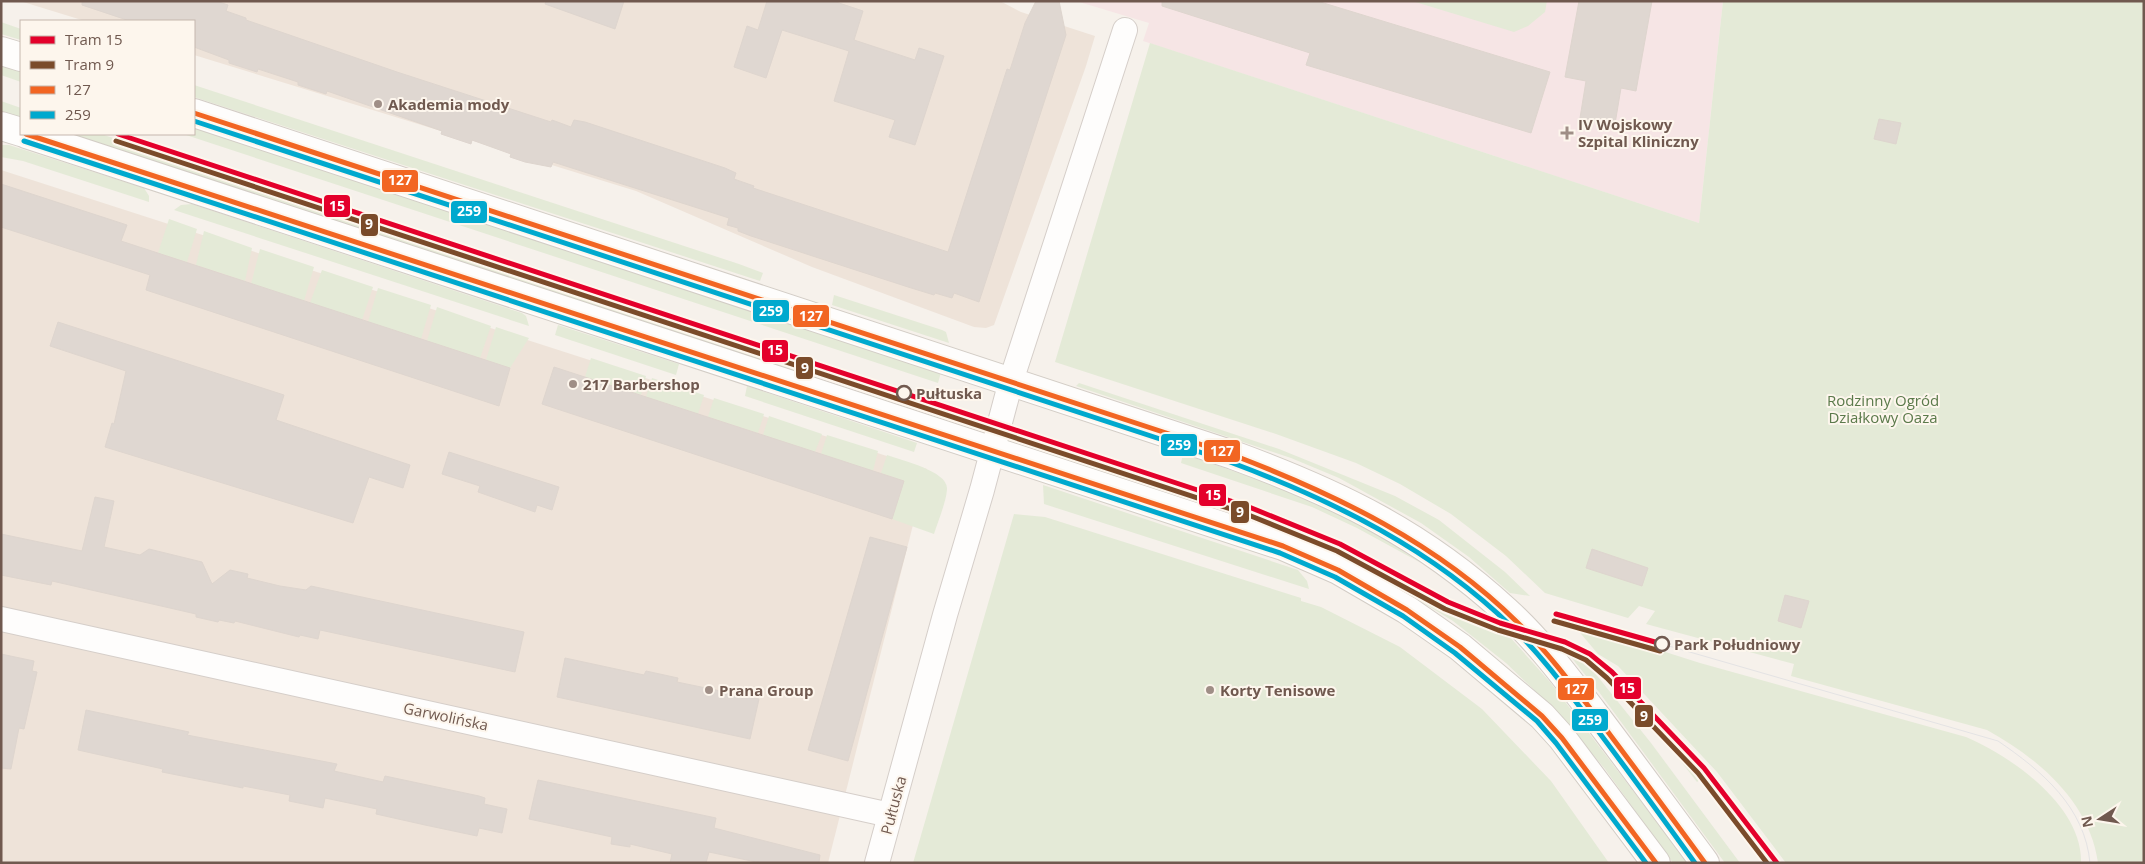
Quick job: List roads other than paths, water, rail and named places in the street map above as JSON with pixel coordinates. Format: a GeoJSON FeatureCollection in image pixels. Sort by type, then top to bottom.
{"type":"FeatureCollection","features":[{"type":"Feature","properties":{"kind":"main road"},"geometry":{"type":"LineString","coordinates":[[1,51],[20,58]]}},
{"type":"Feature","properties":{"kind":"main road"},"geometry":{"type":"LineString","coordinates":[[195,113],[1233,455],[1285,474],[1363,510],[1400,530],[1430,550],[1507,612],[1545,651],[1705,863]]}},
{"type":"Feature","properties":{"kind":"main road"},"geometry":{"type":"LineString","coordinates":[[1,126],[20,132]]}},
{"type":"Feature","properties":{"kind":"main road"},"geometry":{"type":"LineString","coordinates":[[29,135],[569,310],[743,370],[1283,546],[1338,570],[1407,610],[1460,646],[1542,716],[1577,757],[1656,863]]}},
{"type":"Feature","properties":{"kind":"street","name":"Pułtuska"},"geometry":{"type":"LineString","coordinates":[[877,863],[1011,381],[1125,30]]}},
{"type":"Feature","properties":{"kind":"street","name":"Garwolińska"},"geometry":{"type":"LineString","coordinates":[[1,619],[890,815]]}},
{"type":"Feature","properties":{"kind":"tram line","name":"15"},"geometry":{"type":"LineString","coordinates":[[121,135],[1249,507],[1340,544],[1448,602],[1500,623],[1565,642],[1590,654],[1612,672],[1704,768],[1777,863]]}},
{"type":"Feature","properties":{"kind":"tram line","name":"9"},"geometry":{"type":"LineString","coordinates":[[116,141],[1246,514],[1337,551],[1445,609],[1498,630],[1562,649],[1586,660],[1607,678],[1698,773],[1767,863]]}},
{"type":"Feature","properties":{"kind":"tram line","name":"15"},"geometry":{"type":"LineString","coordinates":[[1556,614],[1662,644]]}},
{"type":"Feature","properties":{"kind":"tram line","name":"9"},"geometry":{"type":"LineString","coordinates":[[1554,621],[1660,651]]}},
{"type":"Feature","properties":{"kind":"tram line"},"geometry":{"type":"LineString","coordinates":[[1662,644],[1998,741],[2030,765],[2059,792],[2080,825],[2090,863]]}},
{"type":"Feature","properties":{"kind":"place","name":"Akademia mody"},"geometry":{"type":"Point","coordinates":[378,104]}},
{"type":"Feature","properties":{"kind":"place","name":"IV Wojskowy Szpital Kliniczny"},"geometry":{"type":"Point","coordinates":[1567,133]}},
{"type":"Feature","properties":{"kind":"place","name":"217 Barbershop"},"geometry":{"type":"Point","coordinates":[573,384]}},
{"type":"Feature","properties":{"kind":"place","name":"Pułtuska"},"geometry":{"type":"Point","coordinates":[904,393]}},
{"type":"Feature","properties":{"kind":"place","name":"Park Południowy"},"geometry":{"type":"Point","coordinates":[1662,644]}},
{"type":"Feature","properties":{"kind":"place","name":"Prana Group"},"geometry":{"type":"Point","coordinates":[709,690]}},
{"type":"Feature","properties":{"kind":"place","name":"Korty Tenisowe"},"geometry":{"type":"Point","coordinates":[1210,690]}},
{"type":"Feature","properties":{"kind":"park label","name":"Rodzinny Ogród Działkowy Oaza"},"geometry":{"type":"Point","coordinates":[1883,408]}}]}
